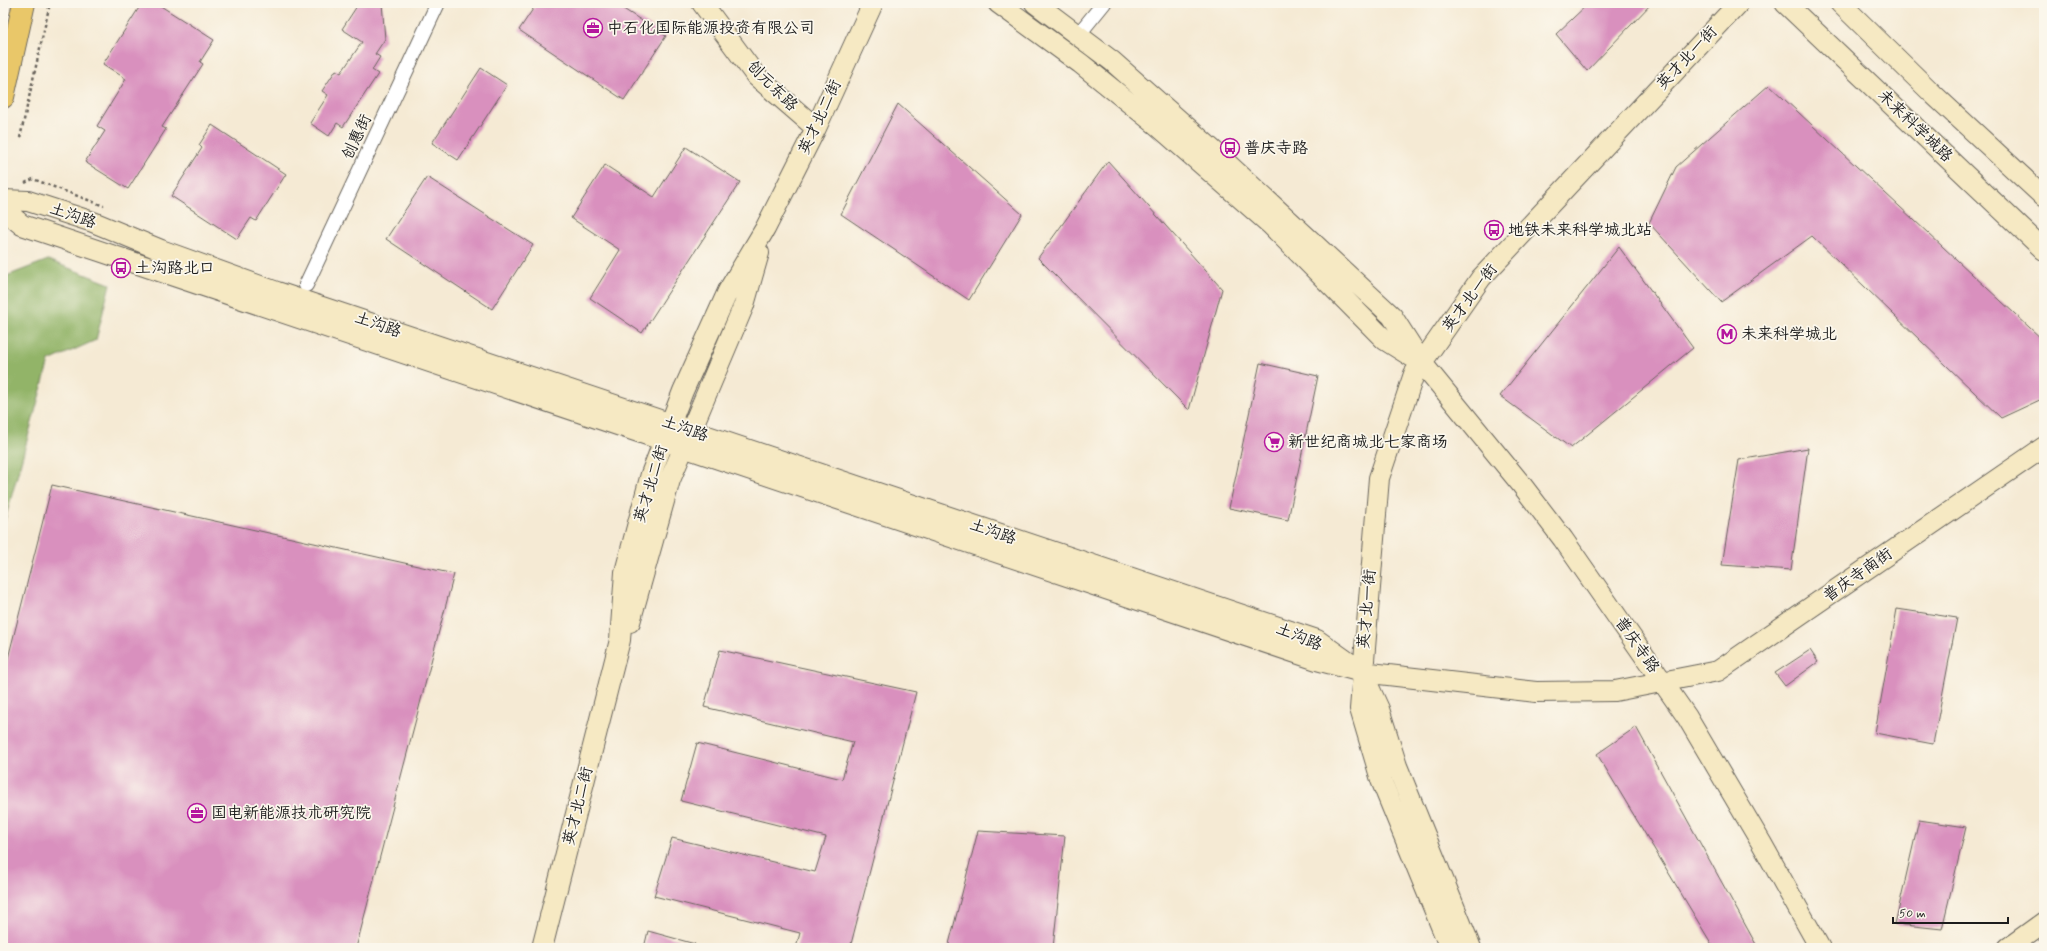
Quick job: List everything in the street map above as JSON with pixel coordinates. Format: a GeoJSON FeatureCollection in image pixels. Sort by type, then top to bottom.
{"type":"FeatureCollection","features":[{"type":"Feature","properties":{"kind":"main road"},"geometry":{"type":"LineString","coordinates":[[3,97],[24,3]]}},
{"type":"Feature","properties":{"kind":"street","name":"创惠街"},"geometry":{"type":"LineString","coordinates":[[306,285],[438,3]]}},
{"type":"Feature","properties":{"kind":"street","name":"创元东路"},"geometry":{"type":"LineString","coordinates":[[702,3],[756,76],[816,128]]}},
{"type":"Feature","properties":{"kind":"street","name":"英才北二街"},"geometry":{"type":"LineString","coordinates":[[542,948],[620,640],[626,572],[651,474],[683,390],[728,291],[765,229],[816,128],[873,3]]}},
{"type":"Feature","properties":{"kind":"street","name":"普庆寺路"},"geometry":{"type":"LineString","coordinates":[[998,3],[1080,63],[1158,126],[1271,224],[1385,340],[1422,363]]}},
{"type":"Feature","properties":{"kind":"street","name":"普庆寺路"},"geometry":{"type":"LineString","coordinates":[[1035,3],[1112,62],[1215,152],[1392,316],[1422,363],[1521,484],[1563,539],[1662,681],[1695,730],[1762,844],[1820,948]]}},
{"type":"Feature","properties":{"kind":"street"},"geometry":{"type":"LineString","coordinates":[[1078,35],[1104,3]]}},
{"type":"Feature","properties":{"kind":"street","name":"英才北一街"},"geometry":{"type":"LineString","coordinates":[[1362,672],[1379,478],[1414,374],[1481,278],[1739,3]]}},
{"type":"Feature","properties":{"kind":"street","name":"未来科学城路"},"geometry":{"type":"LineString","coordinates":[[1785,3],[2044,250]]}},
{"type":"Feature","properties":{"kind":"street"},"geometry":{"type":"LineString","coordinates":[[1840,3],[1932,94],[2044,197]]}},
{"type":"Feature","properties":{"kind":"street","name":"土沟路"},"geometry":{"type":"LineString","coordinates":[[3,200],[28,201],[93,222],[161,250],[687,439],[1316,640],[1362,672]]}},
{"type":"Feature","properties":{"kind":"street","name":"土沟路"},"geometry":{"type":"LineString","coordinates":[[3,209],[22,225],[667,432]]}},
{"type":"Feature","properties":{"kind":"street","name":"英才北二街"},"geometry":{"type":"LineString","coordinates":[[620,640],[629,625],[670,480],[744,305],[765,229]]}},
{"type":"Feature","properties":{"kind":"street","name":"普庆寺南街"},"geometry":{"type":"LineString","coordinates":[[1362,672],[1536,692],[1615,691],[1718,671],[2044,447]]}},
{"type":"Feature","properties":{"kind":"street"},"geometry":{"type":"LineString","coordinates":[[1362,672],[1360,708],[1370,745],[1403,836],[1450,948]]}},
{"type":"Feature","properties":{"kind":"street"},"geometry":{"type":"LineString","coordinates":[[1362,672],[1379,709],[1397,766],[1471,948]]}},
{"type":"Feature","properties":{"kind":"street"},"geometry":{"type":"LineString","coordinates":[[2008,948],[2044,922]]}},
{"type":"Feature","properties":{"kind":"path"},"geometry":{"type":"LineString","coordinates":[[20,138],[50,3]]}},
{"type":"Feature","properties":{"kind":"green space"},"geometry":{"type":"Polygon","coordinates":[[[48,260],[110,284],[96,340],[49,361],[3,527],[3,279],[4,277],[48,260]]]}},
{"type":"Feature","properties":{"kind":"building"},"geometry":{"type":"Polygon","coordinates":[[[142,3],[156,3],[214,40],[200,62],[203,64],[162,127],[166,129],[128,189],[85,162],[105,131],[97,126],[126,79],[103,64],[142,3]]]}},
{"type":"Feature","properties":{"kind":"building"},"geometry":{"type":"Polygon","coordinates":[[[359,3],[382,3],[385,39],[375,54],[380,57],[372,70],[378,74],[343,127],[337,123],[329,136],[310,123],[328,95],[322,91],[336,70],[341,73],[362,42],[342,29],[359,3]]]}},
{"type":"Feature","properties":{"kind":"building"},"geometry":{"type":"Polygon","coordinates":[[[537,3],[614,3],[666,36],[624,100],[519,30],[537,3]]]}},
{"type":"Feature","properties":{"kind":"building"},"geometry":{"type":"Polygon","coordinates":[[[1589,3],[1652,3],[1587,71],[1556,34],[1589,3]]]}},
{"type":"Feature","properties":{"kind":"building"},"geometry":{"type":"Polygon","coordinates":[[[481,68],[507,85],[458,160],[432,143],[481,68]]]}},
{"type":"Feature","properties":{"kind":"building"},"geometry":{"type":"Polygon","coordinates":[[[1769,85],[2044,341],[2044,398],[2001,418],[1812,236],[1721,302],[1649,223],[1676,167],[1769,85]]]}},
{"type":"Feature","properties":{"kind":"building"},"geometry":{"type":"Polygon","coordinates":[[[898,104],[1022,214],[969,300],[841,214],[898,104]]]}},
{"type":"Feature","properties":{"kind":"building"},"geometry":{"type":"Polygon","coordinates":[[[212,125],[286,174],[256,221],[251,218],[237,239],[171,196],[202,148],[199,145],[212,125]]]}},
{"type":"Feature","properties":{"kind":"building"},"geometry":{"type":"Polygon","coordinates":[[[686,147],[740,182],[642,333],[590,298],[620,250],[571,218],[605,165],[654,197],[686,147]]]}},
{"type":"Feature","properties":{"kind":"building"},"geometry":{"type":"Polygon","coordinates":[[[1108,161],[1222,289],[1189,410],[1038,258],[1108,161]]]}},
{"type":"Feature","properties":{"kind":"building"},"geometry":{"type":"Polygon","coordinates":[[[427,177],[533,245],[492,309],[386,239],[427,177]]]}},
{"type":"Feature","properties":{"kind":"building"},"geometry":{"type":"Polygon","coordinates":[[[1619,247],[1693,348],[1571,448],[1500,396],[1619,247]]]}},
{"type":"Feature","properties":{"kind":"building","name":"新世纪商城北七家商场"},"geometry":{"type":"Polygon","coordinates":[[[1260,363],[1318,376],[1288,520],[1229,508],[1260,363]]]}},
{"type":"Feature","properties":{"kind":"building"},"geometry":{"type":"Polygon","coordinates":[[[1808,448],[1791,570],[1722,565],[1739,460],[1808,448]]]}},
{"type":"Feature","properties":{"kind":"building","name":"国电新能源技术研究院"},"geometry":{"type":"Polygon","coordinates":[[[52,485],[454,574],[356,948],[3,948],[3,678],[52,485]]]}},
{"type":"Feature","properties":{"kind":"building"},"geometry":{"type":"Polygon","coordinates":[[[1897,609],[1957,618],[1933,744],[1875,733],[1897,609]]]}},
{"type":"Feature","properties":{"kind":"building"},"geometry":{"type":"Polygon","coordinates":[[[720,650],[916,692],[850,948],[796,948],[800,933],[654,896],[672,838],[815,872],[826,837],[681,801],[697,743],[842,779],[853,742],[704,707],[720,650]]]}},
{"type":"Feature","properties":{"kind":"building"},"geometry":{"type":"Polygon","coordinates":[[[1810,650],[1818,662],[1785,686],[1775,673],[1810,650]]]}},
{"type":"Feature","properties":{"kind":"building"},"geometry":{"type":"Polygon","coordinates":[[[1636,727],[1758,948],[1714,948],[1597,754],[1636,727]]]}},
{"type":"Feature","properties":{"kind":"building"},"geometry":{"type":"Polygon","coordinates":[[[1919,820],[1966,827],[1942,929],[1895,924],[1919,820]]]}},
{"type":"Feature","properties":{"kind":"building"},"geometry":{"type":"Polygon","coordinates":[[[978,831],[1065,836],[1053,948],[948,948],[978,831]]]}},
{"type":"Feature","properties":{"kind":"building"},"geometry":{"type":"Polygon","coordinates":[[[648,931],[695,944],[694,948],[644,948],[648,931]]]}},
{"type":"Feature","properties":{"kind":"place","name":"中石化国际能源投资有限公司"},"geometry":{"type":"Point","coordinates":[593,28]}},
{"type":"Feature","properties":{"kind":"place","name":"普庆寺路"},"geometry":{"type":"Point","coordinates":[1230,148]}},
{"type":"Feature","properties":{"kind":"place","name":"地铁未来科学城北站"},"geometry":{"type":"Point","coordinates":[1494,230]}},
{"type":"Feature","properties":{"kind":"place","name":"土沟路北口"},"geometry":{"type":"Point","coordinates":[121,268]}},
{"type":"Feature","properties":{"kind":"place","name":"未来科学城北"},"geometry":{"type":"Point","coordinates":[1727,334]}},
{"type":"Feature","properties":{"kind":"place","name":"新世纪商城北七家商场"},"geometry":{"type":"Point","coordinates":[1274,442]}},
{"type":"Feature","properties":{"kind":"place","name":"国电新能源技术研究院"},"geometry":{"type":"Point","coordinates":[197,813]}}]}
